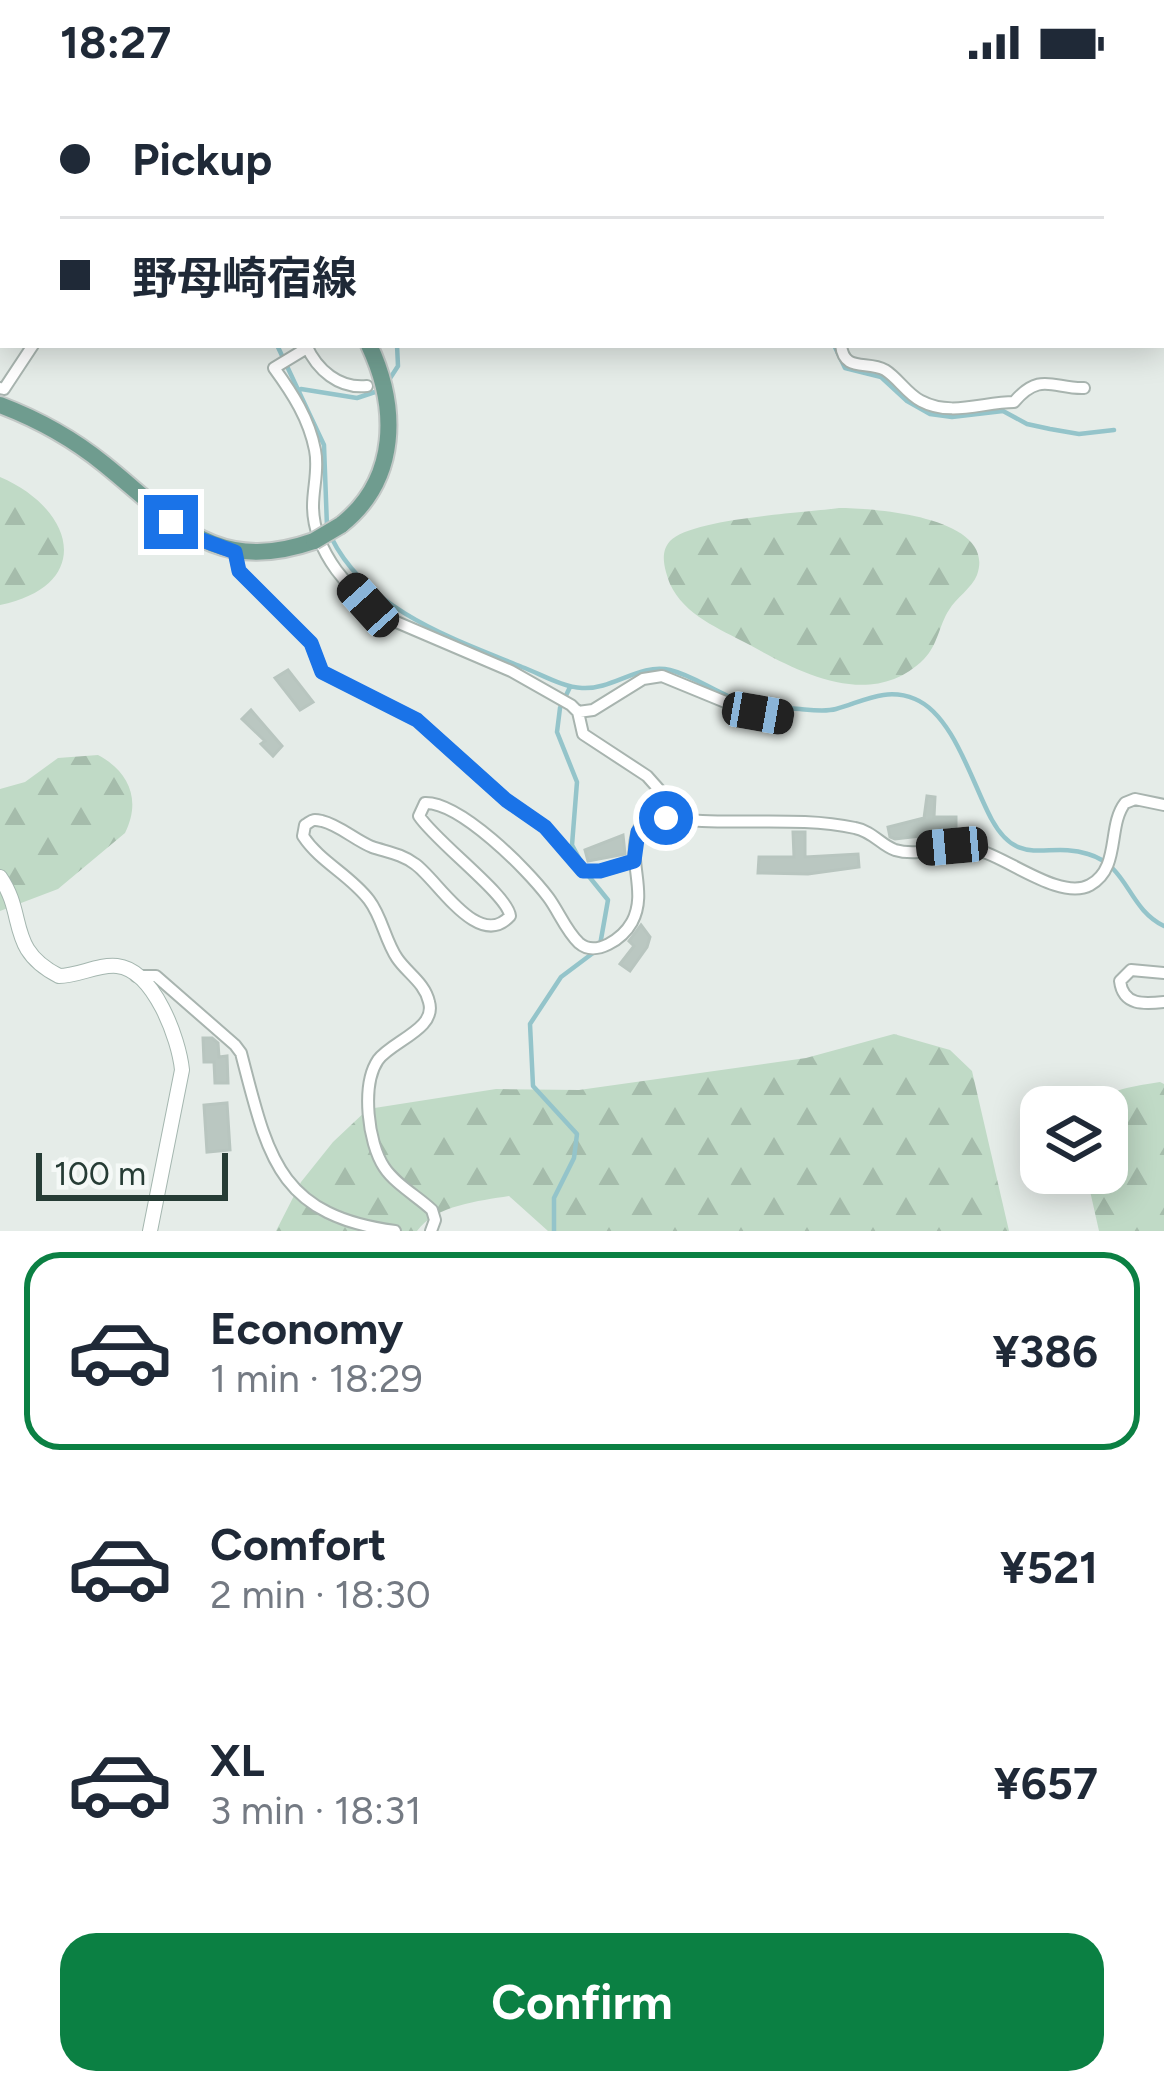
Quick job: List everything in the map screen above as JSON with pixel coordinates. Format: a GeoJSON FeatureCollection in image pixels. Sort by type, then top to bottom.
{"type":"FeatureCollection","features":[{"type":"Feature","properties":{"kind":"main road"},"geometry":{"type":"LineString","coordinates":[[0,405],[31,417],[86,450],[194,537],[235,552],[273,551],[314,541],[341,525],[366,500],[383,463],[391,419],[379,385],[374,348]]}},
{"type":"Feature","properties":{"kind":"street"},"geometry":{"type":"LineString","coordinates":[[0,388],[4,389],[31,348]]}},
{"type":"Feature","properties":{"kind":"street"},"geometry":{"type":"LineString","coordinates":[[842,348],[851,363],[885,370],[920,401],[953,410],[1015,402],[1024,390],[1043,382],[1084,388]]}},
{"type":"Feature","properties":{"kind":"street"},"geometry":{"type":"LineString","coordinates":[[379,385],[341,384],[298,350],[274,368],[296,399],[314,443],[314,514],[336,570],[368,605],[387,618],[511,671],[574,709],[593,710],[643,680],[662,676],[740,708],[783,717]]}},
{"type":"Feature","properties":{"kind":"street"},"geometry":{"type":"LineString","coordinates":[[235,552],[239,571],[311,643],[322,672],[417,720],[506,800],[545,827],[587,871],[634,861]]}},
{"type":"Feature","properties":{"kind":"street"},"geometry":{"type":"LineString","coordinates":[[431,1231],[436,1220],[432,1210],[383,1166],[370,1099],[374,1066],[425,1023],[429,998],[394,954],[368,898],[315,851],[303,836],[304,825],[325,822],[370,846],[404,856],[454,906],[490,925],[503,923],[510,916],[507,902],[476,877],[419,816],[425,803],[443,806],[520,865],[579,943],[610,944],[628,928],[638,905],[634,861],[638,832],[664,798],[662,790],[583,734],[574,709]]}},
{"type":"Feature","properties":{"kind":"street"},"geometry":{"type":"LineString","coordinates":[[652,815],[852,827],[898,851],[952,846],[986,852],[1069,888],[1089,885],[1106,865],[1120,807],[1135,800],[1164,805]]}},
{"type":"Feature","properties":{"kind":"street"},"geometry":{"type":"LineString","coordinates":[[0,877],[23,946],[44,968],[59,976],[75,976],[119,966],[136,976],[172,1024],[182,1070],[150,1231]]}},
{"type":"Feature","properties":{"kind":"street"},"geometry":{"type":"LineString","coordinates":[[1164,973],[1125,972],[1120,988],[1133,1002],[1164,1002]]}},
{"type":"Feature","properties":{"kind":"street"},"geometry":{"type":"LineString","coordinates":[[136,976],[156,976],[241,1053],[259,1124],[299,1196],[348,1223],[395,1231]]}},
{"type":"Feature","properties":{"kind":"green space"},"geometry":{"type":"Polygon","coordinates":[[[0,477],[45,508],[64,546],[62,564],[51,581],[30,595],[0,605],[0,477]]]}},
{"type":"Feature","properties":{"kind":"green space"},"geometry":{"type":"Polygon","coordinates":[[[839,508],[928,519],[969,540],[978,555],[975,580],[949,610],[929,653],[904,674],[859,685],[813,675],[704,620],[670,584],[665,551],[682,533],[724,522],[839,508]]]}},
{"type":"Feature","properties":{"kind":"green space"},"geometry":{"type":"Polygon","coordinates":[[[98,755],[117,769],[129,787],[132,809],[125,833],[58,889],[0,911],[0,789],[25,782],[58,758],[98,755]]]}},
{"type":"Feature","properties":{"kind":"green space"},"geometry":{"type":"Polygon","coordinates":[[[894,1034],[950,1050],[972,1071],[1009,1231],[548,1231],[509,1196],[447,1210],[417,1231],[276,1231],[301,1182],[368,1109],[496,1089],[579,1090],[806,1058],[894,1034]]]}},
{"type":"Feature","properties":{"kind":"green space"},"geometry":{"type":"Polygon","coordinates":[[[1164,1084],[1164,1231],[1099,1231],[1091,1194],[1128,1194],[1128,1088],[1164,1084]]]}},
{"type":"Feature","properties":{"kind":"building"},"geometry":{"type":"Polygon","coordinates":[[[288,670],[313,702],[300,710],[275,678],[288,670]]]}},
{"type":"Feature","properties":{"kind":"building"},"geometry":{"type":"Polygon","coordinates":[[[251,710],[282,746],[273,756],[242,719],[251,710]]]}},
{"type":"Feature","properties":{"kind":"building"},"geometry":{"type":"Polygon","coordinates":[[[927,796],[935,797],[934,817],[956,817],[956,832],[890,837],[888,827],[924,818],[927,796]]]}},
{"type":"Feature","properties":{"kind":"building"},"geometry":{"type":"Polygon","coordinates":[[[793,832],[805,832],[805,857],[858,854],[859,867],[808,874],[758,873],[759,857],[794,857],[793,832]]]}},
{"type":"Feature","properties":{"kind":"building"},"geometry":{"type":"Polygon","coordinates":[[[623,835],[625,854],[588,861],[585,850],[623,835]]]}},
{"type":"Feature","properties":{"kind":"building"},"geometry":{"type":"Polygon","coordinates":[[[641,925],[650,937],[630,971],[620,964],[634,946],[629,941],[641,925]]]}},
{"type":"Feature","properties":{"kind":"building"},"geometry":{"type":"Polygon","coordinates":[[[203,1038],[218,1043],[219,1057],[227,1056],[228,1083],[215,1083],[214,1062],[204,1062],[203,1038]]]}},
{"type":"Feature","properties":{"kind":"building"},"geometry":{"type":"Polygon","coordinates":[[[227,1103],[230,1150],[207,1152],[204,1105],[227,1103]]]}},
{"type":"Feature","properties":{"kind":"waterway"},"geometry":{"type":"LineString","coordinates":[[278,348],[324,445],[327,527]]}},
{"type":"Feature","properties":{"kind":"waterway"},"geometry":{"type":"LineString","coordinates":[[387,383],[398,366],[397,348]]}},
{"type":"Feature","properties":{"kind":"waterway"},"geometry":{"type":"LineString","coordinates":[[835,348],[845,368],[881,377],[930,414],[952,417],[1003,411],[1027,424],[1079,434],[1114,430]]}},
{"type":"Feature","properties":{"kind":"waterway"},"geometry":{"type":"LineString","coordinates":[[301,389],[357,398],[378,391]]}},
{"type":"Feature","properties":{"kind":"waterway"},"geometry":{"type":"LineString","coordinates":[[331,537],[366,584],[389,603],[467,645],[567,685],[593,688],[659,669],[685,675],[737,699],[773,707],[827,710],[885,695],[915,699],[929,707],[951,735],[1002,835],[1023,849],[1073,851],[1102,860],[1142,909],[1164,926]]}},
{"type":"Feature","properties":{"kind":"waterway"},"geometry":{"type":"LineString","coordinates":[[570,687],[560,708],[557,732],[577,782],[572,845],[579,858]]}},
{"type":"Feature","properties":{"kind":"waterway"},"geometry":{"type":"LineString","coordinates":[[587,874],[608,900],[600,945]]}},
{"type":"Feature","properties":{"kind":"waterway"},"geometry":{"type":"LineString","coordinates":[[554,1231],[554,1198],[574,1158],[577,1134],[533,1086],[530,1024],[561,977],[593,953]]}},
{"type":"Feature","properties":{"kind":"route"},"geometry":{"type":"LineString","coordinates":[[171,522],[194,537],[235,552],[243,577],[270,598],[311,643],[322,672],[429,729],[506,800],[545,827],[583,871],[634,861],[641,825],[652,815],[666,818]]}}]}
